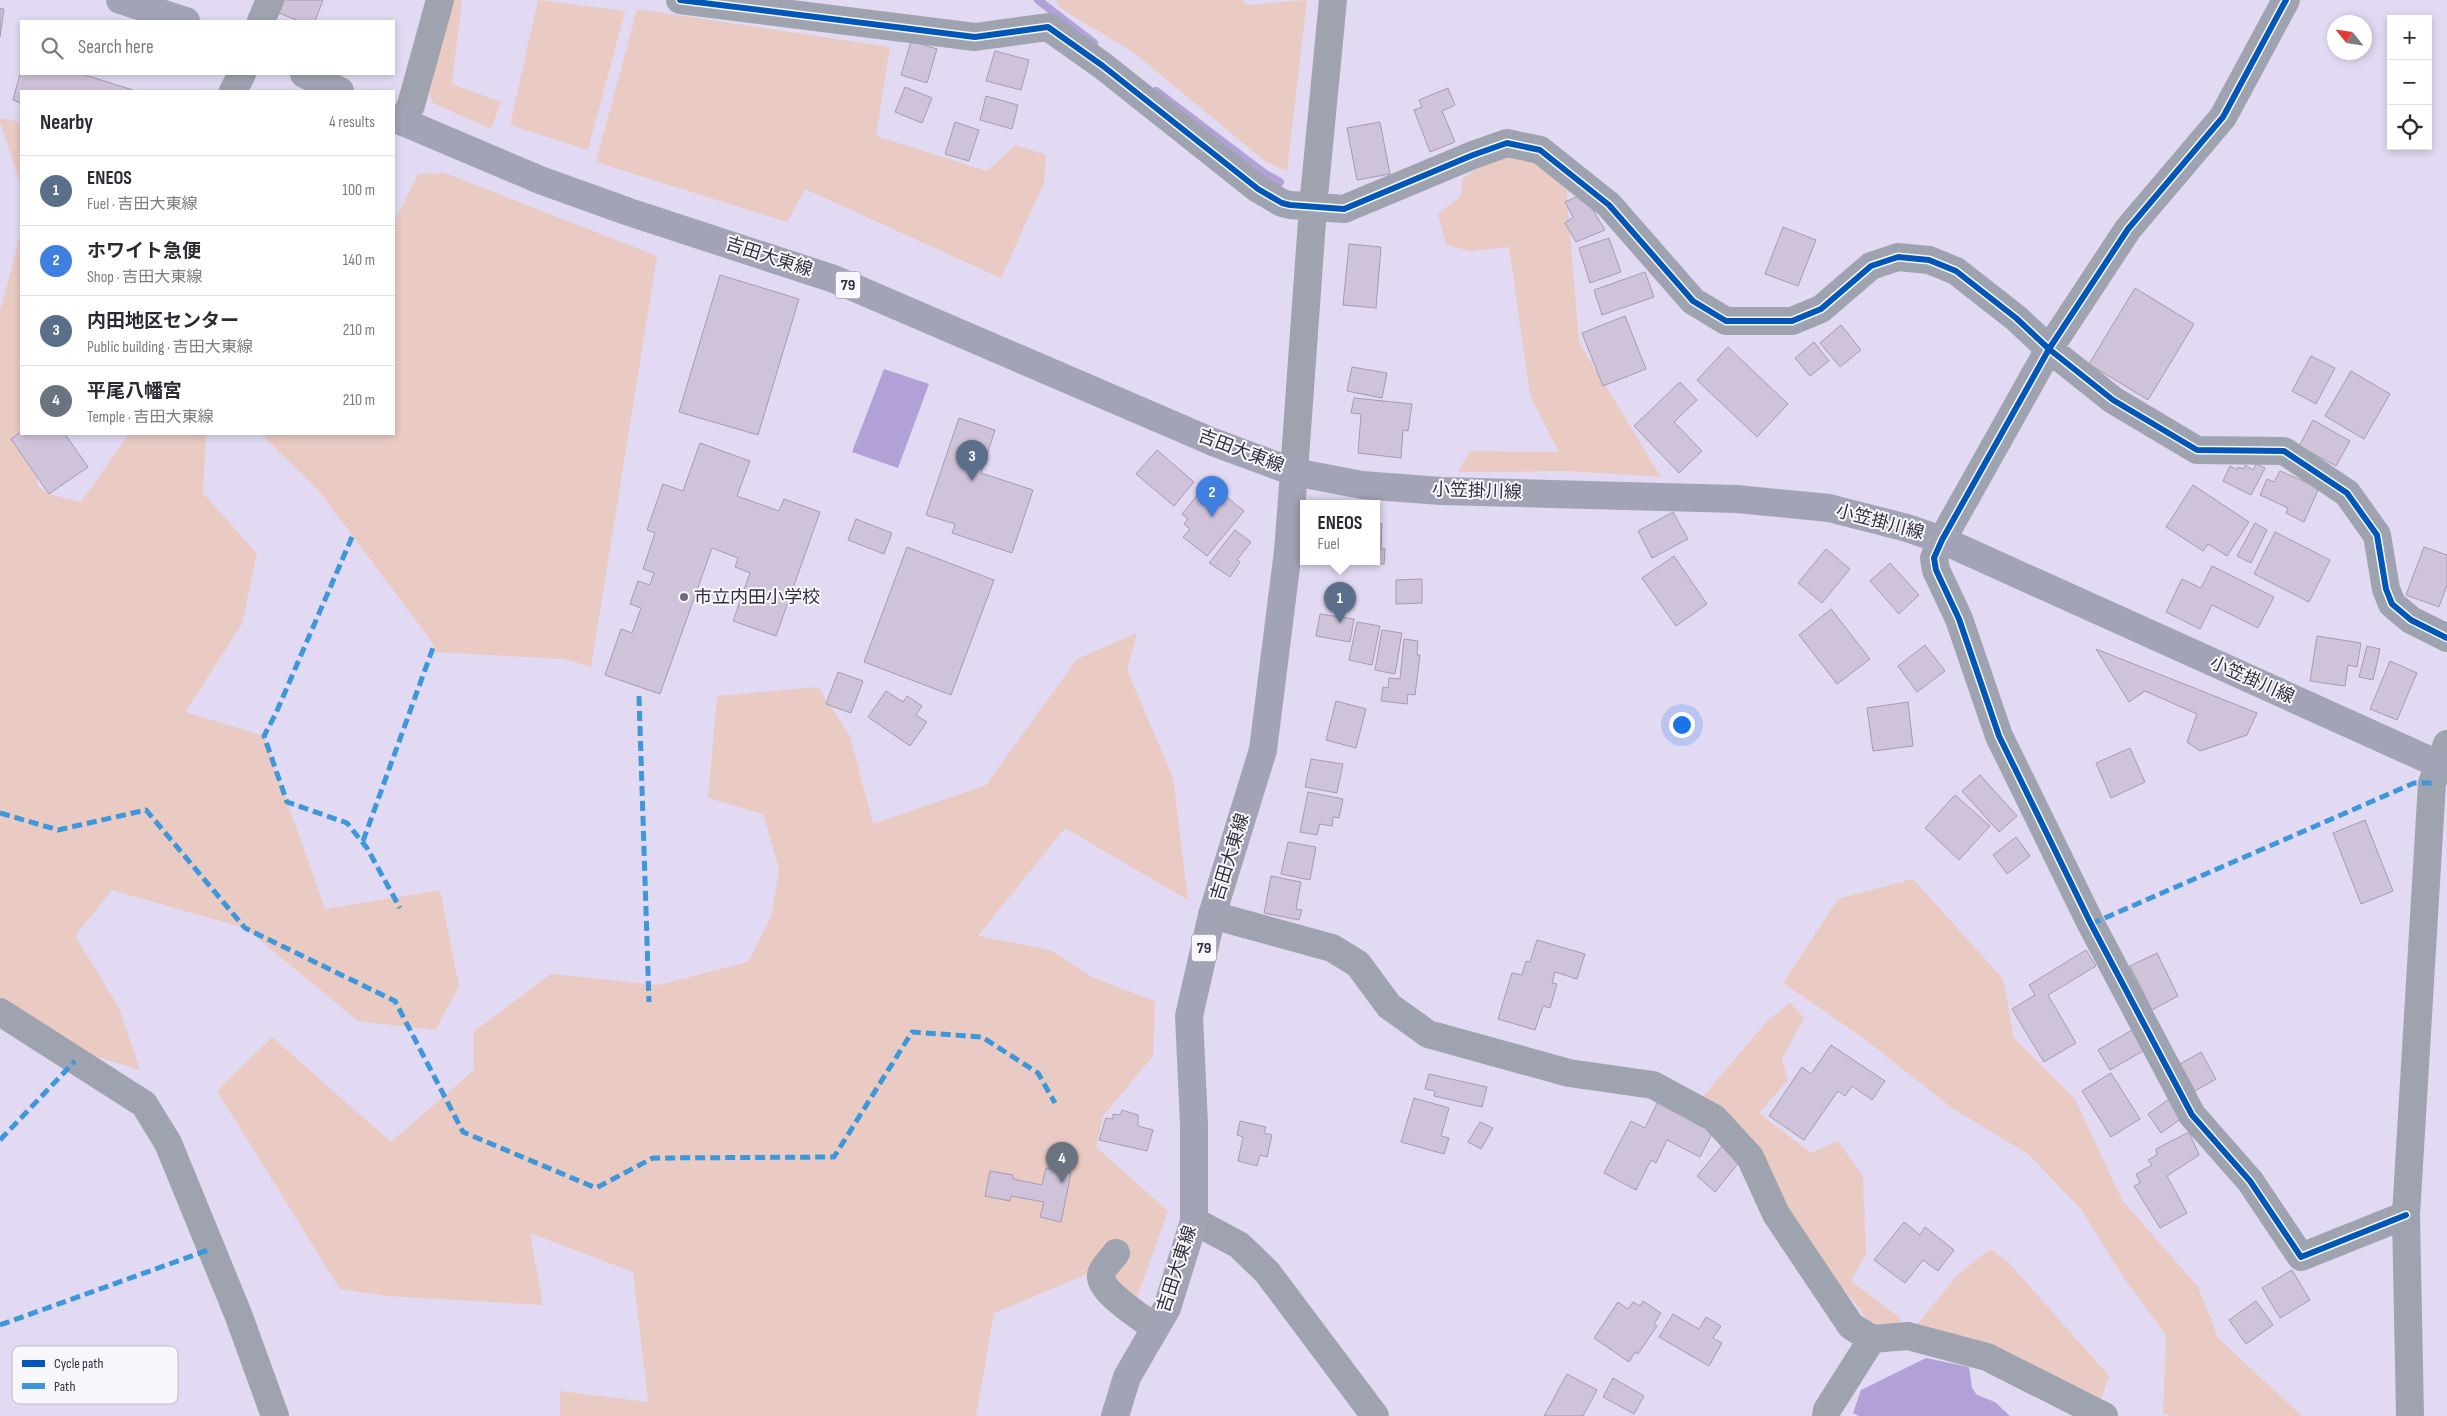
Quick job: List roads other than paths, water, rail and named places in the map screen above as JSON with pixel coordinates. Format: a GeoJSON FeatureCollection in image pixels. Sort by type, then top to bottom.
{"type":"FeatureCollection","features":[{"type":"Feature","properties":{"kind":"main road"},"geometry":{"type":"LineString","coordinates":[[120,0],[183,20]]}},
{"type":"Feature","properties":{"kind":"main road"},"geometry":{"type":"LineString","coordinates":[[306,75],[338,90]]}},
{"type":"Feature","properties":{"kind":"main road","name":"吉田大東線"},"geometry":{"type":"LineString","coordinates":[[398,120],[540,180],[629,212],[834,278],[1214,442],[1294,472],[1288,551],[1263,750],[1212,915],[1189,1016],[1194,1124],[1194,1221],[1167,1308],[1127,1377],[1115,1416]]}},
{"type":"Feature","properties":{"kind":"main road","name":"小笠掛川線"},"geometry":{"type":"LineString","coordinates":[[1294,472],[1362,485],[1441,491],[1737,499],[1829,508],[1907,528],[1942,540],[2444,759]]}},
{"type":"Feature","properties":{"kind":"street"},"geometry":{"type":"LineString","coordinates":[[261,20],[270,0]]}},
{"type":"Feature","properties":{"kind":"street"},"geometry":{"type":"LineString","coordinates":[[398,120],[411,105],[440,0]]}},
{"type":"Feature","properties":{"kind":"street"},"geometry":{"type":"LineString","coordinates":[[680,0],[975,36],[1048,27],[1102,66],[1258,189],[1282,203],[1344,210],[1473,155],[1507,143],[1540,150],[1609,205],[1693,301],[1726,321],[1792,321],[1821,309],[1871,266],[1898,257],[1929,260],[1956,271],[2016,318],[2049,349],[2112,400],[2197,450],[2284,451],[2347,493],[2377,535],[2386,589],[2392,604],[2411,620],[2447,638]]}},
{"type":"Feature","properties":{"kind":"street"},"geometry":{"type":"LineString","coordinates":[[1294,472],[1313,207],[1333,0]]}},
{"type":"Feature","properties":{"kind":"street"},"geometry":{"type":"LineString","coordinates":[[2286,0],[2224,117],[2128,229],[2049,349],[1942,540],[1934,558],[1936,570],[1959,619],[1999,736],[2091,924],[2192,1115],[2250,1181],[2301,1257],[2406,1215]]}},
{"type":"Feature","properties":{"kind":"street"},"geometry":{"type":"LineString","coordinates":[[233,90],[241,75]]}},
{"type":"Feature","properties":{"kind":"street"},"geometry":{"type":"LineString","coordinates":[[2410,1416],[2406,1215],[2432,783],[2444,759]]}},
{"type":"Feature","properties":{"kind":"street"},"geometry":{"type":"LineString","coordinates":[[1212,915],[1332,948],[1358,964],[1389,1006],[1428,1034],[1569,1073],[1653,1085],[1714,1118],[1750,1157],[1778,1217],[1851,1326],[1872,1339],[1908,1336],[1988,1357],[2104,1416]]}},
{"type":"Feature","properties":{"kind":"street"},"geometry":{"type":"LineString","coordinates":[[0,1012],[144,1104],[168,1143],[238,1314],[275,1416]]}},
{"type":"Feature","properties":{"kind":"street"},"geometry":{"type":"LineString","coordinates":[[1194,1221],[1239,1245],[1267,1272],[1375,1416]]}},
{"type":"Feature","properties":{"kind":"street"},"geometry":{"type":"LineString","coordinates":[[1116,1253],[1101,1273],[1101,1280],[1105,1290],[1155,1328]]}},
{"type":"Feature","properties":{"kind":"street"},"geometry":{"type":"LineString","coordinates":[[1826,1416],[1872,1339]]}},
{"type":"Feature","properties":{"kind":"waterway"},"geometry":{"type":"LineString","coordinates":[[1038,0],[1094,43]]}},
{"type":"Feature","properties":{"kind":"waterway"},"geometry":{"type":"LineString","coordinates":[[1156,91],[1264,173],[1280,182]]}},
{"type":"Feature","properties":{"kind":"place","name":"内田地区センター"},"geometry":{"type":"Point","coordinates":[972,481]}},
{"type":"Feature","properties":{"kind":"place","name":"ホワイト急便"},"geometry":{"type":"Point","coordinates":[1212,517]}},
{"type":"Feature","properties":{"kind":"place","name":"市立内田小学校"},"geometry":{"type":"Point","coordinates":[684,597]}},
{"type":"Feature","properties":{"kind":"place","name":"ENEOS"},"geometry":{"type":"Point","coordinates":[1340,623]}},
{"type":"Feature","properties":{"kind":"place","name":"平尾八幡宮"},"geometry":{"type":"Point","coordinates":[1062,1183]}}]}
